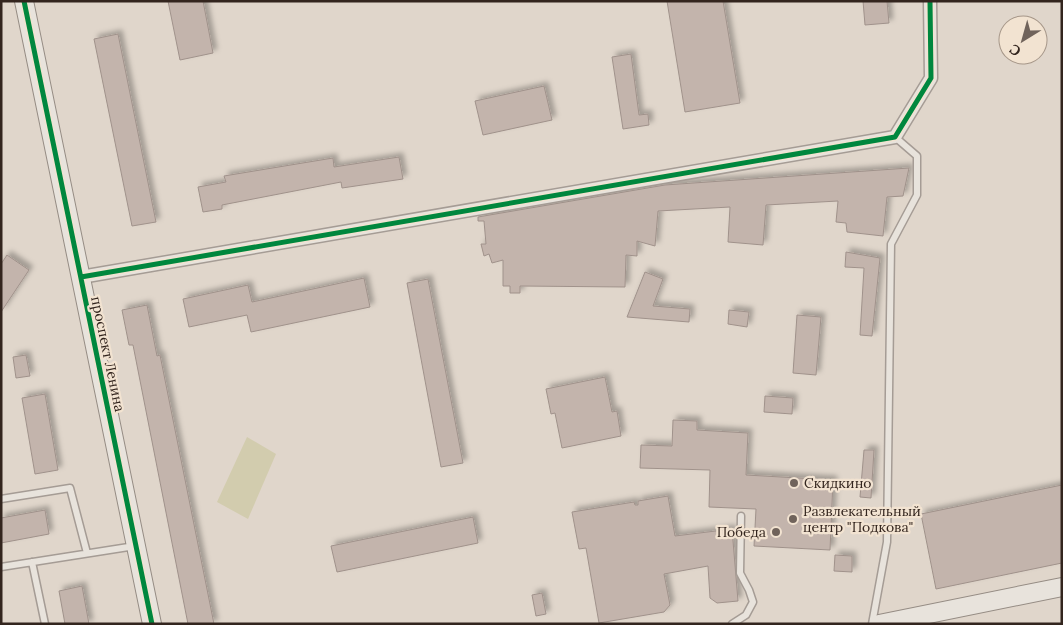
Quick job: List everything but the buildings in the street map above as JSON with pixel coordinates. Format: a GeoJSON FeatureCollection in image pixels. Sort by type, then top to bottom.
{"type":"FeatureCollection","features":[{"type":"Feature","properties":{"kind":"street","name":"проспект Ленина"},"geometry":{"type":"LineString","coordinates":[[24,1],[152,624]]}},
{"type":"Feature","properties":{"kind":"street"},"geometry":{"type":"LineString","coordinates":[[81,277],[895,137],[931,78],[930,1]]}},
{"type":"Feature","properties":{"kind":"street"},"geometry":{"type":"LineString","coordinates":[[879,624],[1062,587]]}},
{"type":"Feature","properties":{"kind":"lane"},"geometry":{"type":"LineString","coordinates":[[872,624],[887,542],[891,244],[917,195],[917,156],[895,137]]}},
{"type":"Feature","properties":{"kind":"lane"},"geometry":{"type":"LineString","coordinates":[[1,499],[70,488],[87,553]]}},
{"type":"Feature","properties":{"kind":"lane"},"geometry":{"type":"LineString","coordinates":[[732,624],[746,614],[753,602],[740,573],[741,516]]}},
{"type":"Feature","properties":{"kind":"lane"},"geometry":{"type":"LineString","coordinates":[[1,567],[136,545]]}},
{"type":"Feature","properties":{"kind":"lane"},"geometry":{"type":"LineString","coordinates":[[32,562],[45,624]]}},
{"type":"Feature","properties":{"kind":"shaded area"},"geometry":{"type":"Polygon","coordinates":[[[247,437],[276,454],[248,519],[217,502],[247,437]]]}},
{"type":"Feature","properties":{"kind":"cycle path"},"geometry":{"type":"LineString","coordinates":[[24,1],[152,624]]}},
{"type":"Feature","properties":{"kind":"cycle path"},"geometry":{"type":"LineString","coordinates":[[81,277],[895,137],[931,78],[930,1]]}},
{"type":"Feature","properties":{"kind":"place","name":"Скидкино"},"geometry":{"type":"Point","coordinates":[794,483]}},
{"type":"Feature","properties":{"kind":"place","name":"Развлекательный центр \"Подкова\""},"geometry":{"type":"Point","coordinates":[793,519]}},
{"type":"Feature","properties":{"kind":"place","name":"Победа"},"geometry":{"type":"Point","coordinates":[776,532]}}]}
